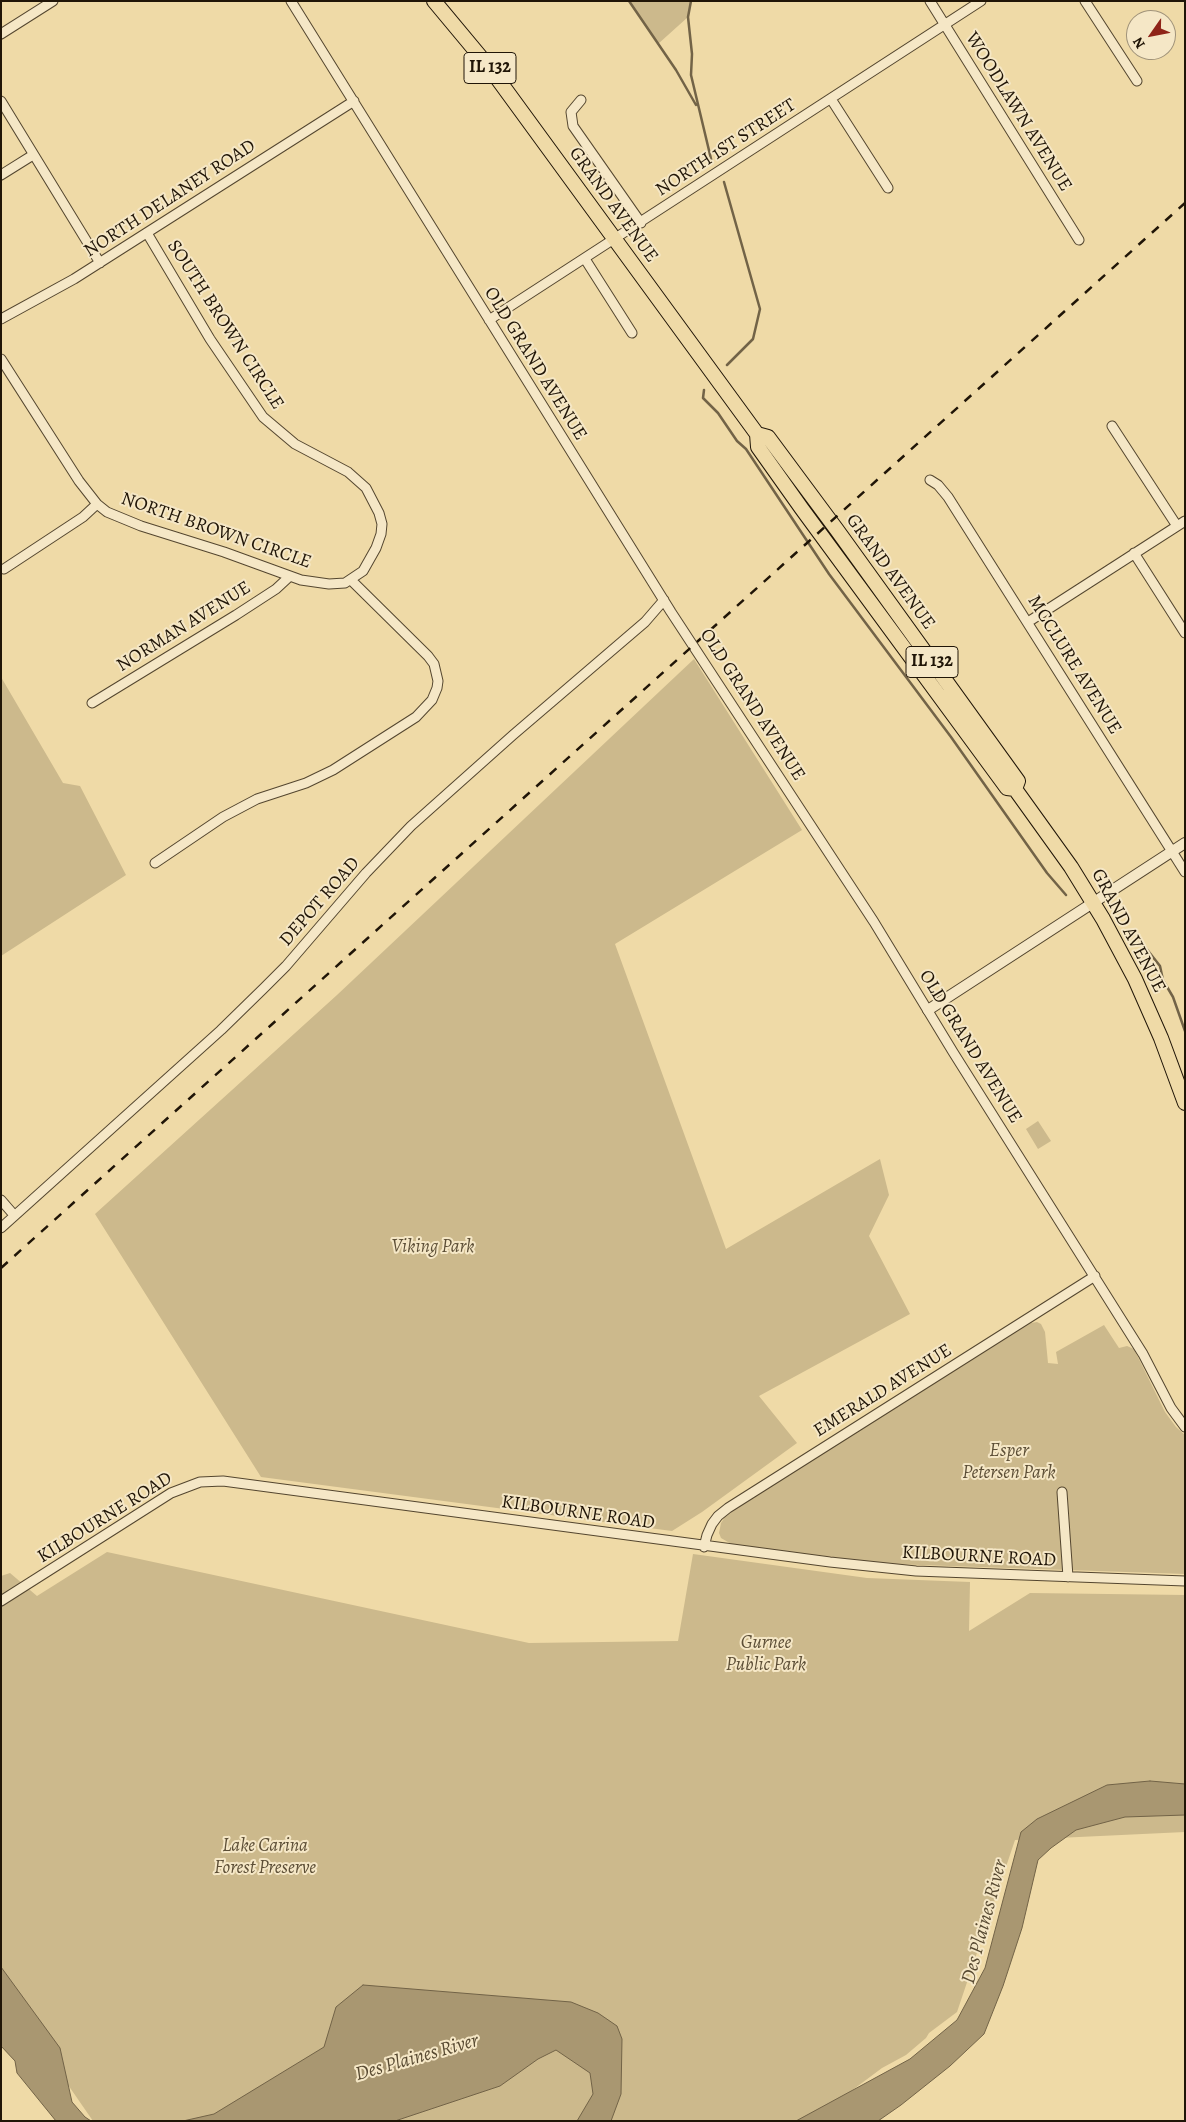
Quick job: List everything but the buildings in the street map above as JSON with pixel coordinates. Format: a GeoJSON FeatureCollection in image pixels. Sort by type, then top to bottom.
{"type":"FeatureCollection","features":[{"type":"Feature","properties":{"kind":"main road","name":"GRAND AVENUE"},"geometry":{"type":"LineString","coordinates":[[434,1],[489,67],[757,434],[768,437],[1018,781],[1015,789],[1071,867],[1124,958],[1146,1005],[1185,1103]]}},
{"type":"Feature","properties":{"kind":"street"},"geometry":{"type":"LineString","coordinates":[[1,34],[53,1]]}},
{"type":"Feature","properties":{"kind":"street","name":"OLD GRAND AVENUE"},"geometry":{"type":"LineString","coordinates":[[290,1],[664,600],[874,922],[1149,1363],[1170,1408],[1185,1427]]}},
{"type":"Feature","properties":{"kind":"street","name":"WOODLAWN AVENUE"},"geometry":{"type":"LineString","coordinates":[[930,1],[1079,240]]}},
{"type":"Feature","properties":{"kind":"street","name":"NORTH 1ST STREET"},"geometry":{"type":"LineString","coordinates":[[489,320],[981,1]]}},
{"type":"Feature","properties":{"kind":"street"},"geometry":{"type":"LineString","coordinates":[[1085,1],[1137,81]]}},
{"type":"Feature","properties":{"kind":"street"},"geometry":{"type":"LineString","coordinates":[[831,99],[888,188]]}},
{"type":"Feature","properties":{"kind":"street"},"geometry":{"type":"LineString","coordinates":[[581,100],[571,112],[572,126],[641,223]]}},
{"type":"Feature","properties":{"kind":"street"},"geometry":{"type":"LineString","coordinates":[[1,101],[100,263]]}},
{"type":"Feature","properties":{"kind":"street","name":"NORTH DELANEY ROAD"},"geometry":{"type":"LineString","coordinates":[[1,319],[100,263],[354,101]]}},
{"type":"Feature","properties":{"kind":"street"},"geometry":{"type":"LineString","coordinates":[[1,175],[34,155]]}},
{"type":"Feature","properties":{"kind":"street","name":"SOUTH BROWN CIRCLE"},"geometry":{"type":"LineString","coordinates":[[146,233],[210,339],[263,417],[295,444],[348,472],[366,488],[374,501],[382,524],[381,534],[368,564],[363,571],[351,580]]}},
{"type":"Feature","properties":{"kind":"street"},"geometry":{"type":"LineString","coordinates":[[585,259],[632,333]]}},
{"type":"Feature","properties":{"kind":"street","name":"NORTH BROWN CIRCLE"},"geometry":{"type":"LineString","coordinates":[[1,359],[79,481],[97,504],[107,512],[141,526],[224,552],[290,576],[330,584],[345,583],[351,580]]}},
{"type":"Feature","properties":{"kind":"street"},"geometry":{"type":"LineString","coordinates":[[1028,622],[1181,523],[1112,426]]}},
{"type":"Feature","properties":{"kind":"street","name":"MCCLURE AVENUE"},"geometry":{"type":"LineString","coordinates":[[930,480],[938,485],[948,497],[1185,872]]}},
{"type":"Feature","properties":{"kind":"street"},"geometry":{"type":"LineString","coordinates":[[4,570],[83,517],[97,504]]}},
{"type":"Feature","properties":{"kind":"street"},"geometry":{"type":"LineString","coordinates":[[1134,553],[1185,633]]}},
{"type":"Feature","properties":{"kind":"street","name":"NORMAN AVENUE"},"geometry":{"type":"LineString","coordinates":[[92,703],[236,615],[276,589],[290,576]]}},
{"type":"Feature","properties":{"kind":"street"},"geometry":{"type":"LineString","coordinates":[[154,863],[223,817],[257,799],[306,783],[333,770],[398,729],[427,706],[437,688],[438,681],[434,664],[351,580]]}},
{"type":"Feature","properties":{"kind":"street","name":"DEPOT ROAD"},"geometry":{"type":"LineString","coordinates":[[1,1228],[207,1043],[257,995],[286,966],[366,873],[411,826],[520,728],[644,622],[664,600]]}},
{"type":"Feature","properties":{"kind":"street"},"geometry":{"type":"LineString","coordinates":[[928,1010],[1185,843]]}},
{"type":"Feature","properties":{"kind":"street"},"geometry":{"type":"LineString","coordinates":[[1,1200],[14,1215]]}},
{"type":"Feature","properties":{"kind":"street","name":"EMERALD AVENUE"},"geometry":{"type":"LineString","coordinates":[[704,1547],[706,1535],[712,1524],[728,1508],[1094,1276]]}},
{"type":"Feature","properties":{"kind":"street","name":"KILBOURNE ROAD"},"geometry":{"type":"LineString","coordinates":[[1,1601],[171,1493],[200,1482],[223,1481],[252,1483],[704,1547],[830,1562],[916,1570],[1185,1581]]}},
{"type":"Feature","properties":{"kind":"street"},"geometry":{"type":"LineString","coordinates":[[1062,1492],[1068,1577]]}},
{"type":"Feature","properties":{"kind":"green space"},"geometry":{"type":"Polygon","coordinates":[[[629,1],[691,1],[688,17],[658,44],[629,1]]]}},
{"type":"Feature","properties":{"kind":"green space","name":"Viking Park"},"geometry":{"type":"Polygon","coordinates":[[[694,659],[802,830],[615,944],[726,1249],[880,1159],[889,1195],[869,1236],[910,1314],[759,1396],[797,1443],[702,1512],[672,1531],[261,1477],[95,1214],[337,995],[694,659]]]}},
{"type":"Feature","properties":{"kind":"green space"},"geometry":{"type":"Polygon","coordinates":[[[1,677],[63,783],[80,786],[126,875],[1,956],[1,677]]]}},
{"type":"Feature","properties":{"kind":"green space"},"geometry":{"type":"Polygon","coordinates":[[[1038,1121],[1051,1141],[1038,1149],[1026,1129],[1038,1121]]]}},
{"type":"Feature","properties":{"kind":"green space","name":"Esper Petersen Park"},"geometry":{"type":"Polygon","coordinates":[[[1037,1322],[1041,1324],[1045,1332],[1048,1363],[1058,1364],[1056,1352],[1104,1325],[1119,1348],[1127,1346],[1134,1349],[1165,1412],[1176,1427],[1185,1435],[1185,1574],[891,1564],[733,1545],[721,1538],[719,1533],[721,1523],[725,1517],[749,1500],[1031,1323],[1037,1322]]]}},
{"type":"Feature","properties":{"kind":"green space","name":"Lake Carina Forest Preserve"},"geometry":{"type":"Polygon","coordinates":[[[107,1552],[529,1643],[678,1641],[693,1554],[867,1578],[970,1582],[969,1631],[1030,1593],[1185,1595],[1185,1832],[1015,1840],[957,2012],[929,2033],[926,2038],[906,2055],[882,2068],[811,2121],[93,2121],[1,1988],[1,1576],[10,1573],[37,1596],[107,1552]]]}},
{"type":"Feature","properties":{"kind":"water"},"geometry":{"type":"Polygon","coordinates":[[[1150,1781],[1185,1784],[1185,1815],[1125,1817],[1076,1830],[1038,1860],[1022,1928],[1003,1986],[984,2034],[950,2066],[878,2121],[796,2121],[910,2059],[957,2020],[985,1968],[1021,1832],[1037,1819],[1107,1785],[1150,1781]]]}},
{"type":"Feature","properties":{"kind":"water"},"geometry":{"type":"Polygon","coordinates":[[[1,1967],[60,2048],[72,2102],[91,2121],[56,2121],[17,2073],[15,2061],[1,2046],[1,1967]]]}},
{"type":"Feature","properties":{"kind":"water","name":"Des Plaines River"},"geometry":{"type":"Polygon","coordinates":[[[363,1985],[571,2002],[598,2013],[617,2026],[622,2039],[621,2094],[611,2121],[577,2121],[593,2094],[590,2073],[556,2050],[538,2059],[500,2086],[395,2121],[183,2121],[214,2114],[324,2047],[336,2007],[363,1985]]]}},
{"type":"Feature","properties":{"kind":"waterway"},"geometry":{"type":"LineString","coordinates":[[629,1],[676,70],[696,105]]}},
{"type":"Feature","properties":{"kind":"waterway"},"geometry":{"type":"LineString","coordinates":[[691,1],[688,17],[692,54],[691,75],[712,163]]}},
{"type":"Feature","properties":{"kind":"waterway"},"geometry":{"type":"LineString","coordinates":[[724,182],[760,309],[753,339],[727,365]]}},
{"type":"Feature","properties":{"kind":"waterway"},"geometry":{"type":"LineString","coordinates":[[704,390],[703,398],[718,413],[737,441],[746,449],[829,574],[951,737],[1047,873],[1066,895]]}},
{"type":"Feature","properties":{"kind":"waterway"},"geometry":{"type":"LineString","coordinates":[[1138,938],[1160,966],[1163,980],[1173,997],[1185,1031]]}},
{"type":"Feature","properties":{"kind":"railway"},"geometry":{"type":"LineString","coordinates":[[1,1268],[1185,203]]}},
{"type":"Feature","properties":{"kind":"park label","name":"Gurnee Public Park"},"geometry":{"type":"Point","coordinates":[766,1654]}}]}
